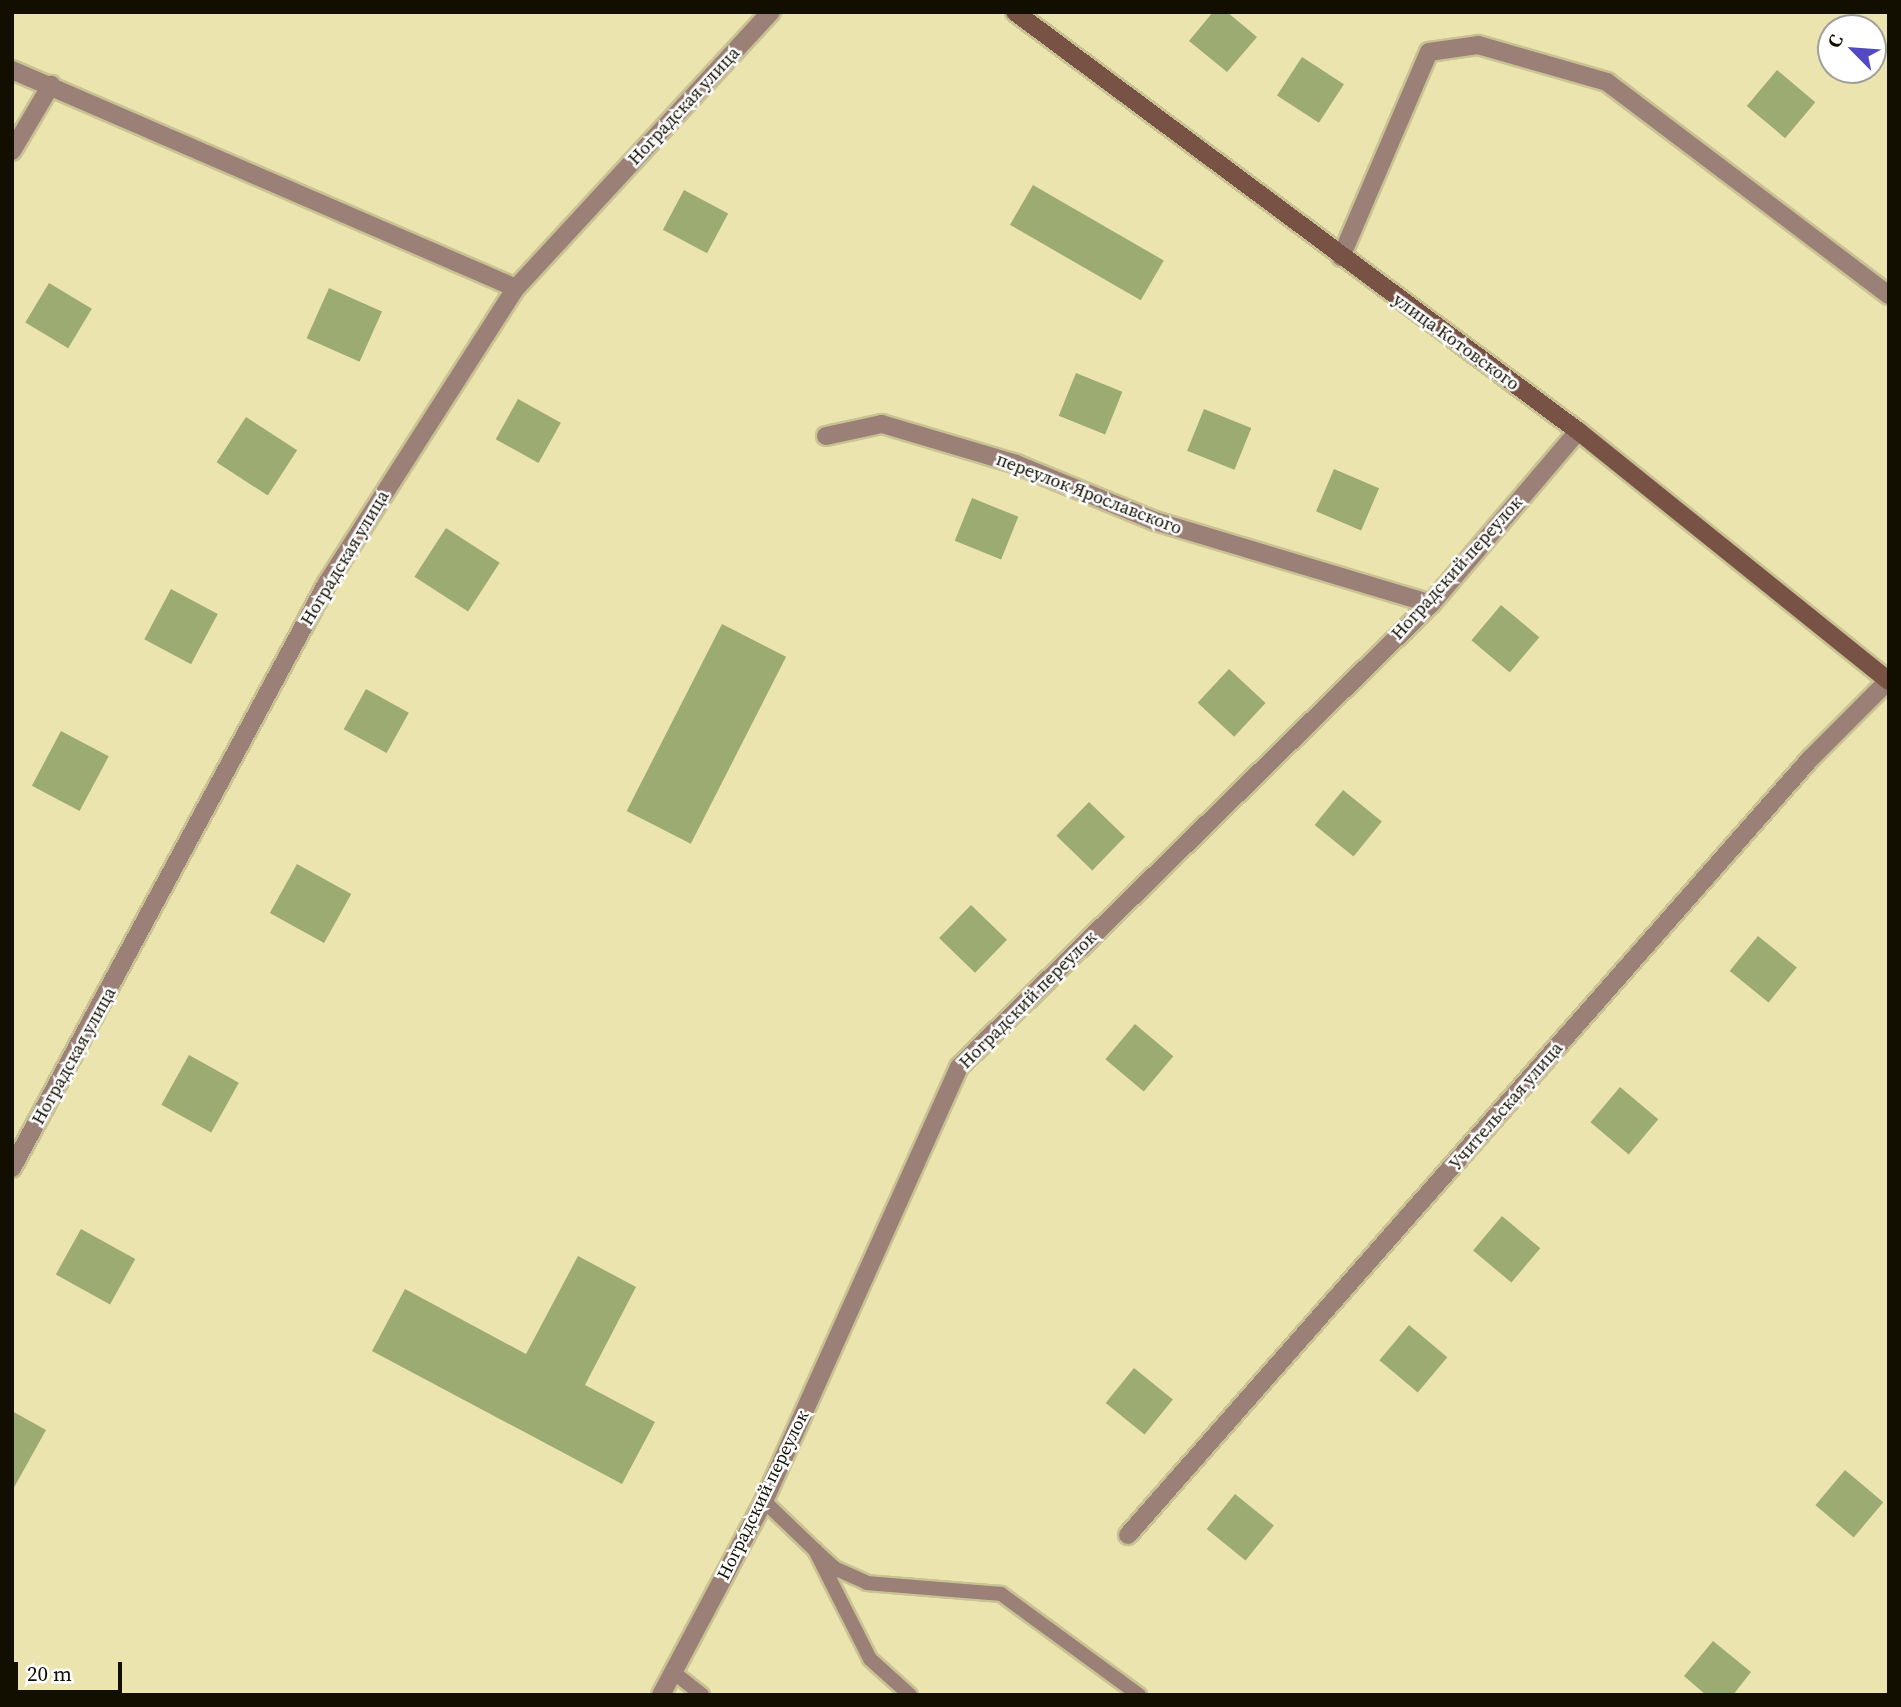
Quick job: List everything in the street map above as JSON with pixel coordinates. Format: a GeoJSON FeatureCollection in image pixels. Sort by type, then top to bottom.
{"type":"FeatureCollection","features":[{"type":"Feature","properties":{"kind":"main road","name":"улица Котовского"},"geometry":{"type":"LineString","coordinates":[[1015,12],[1578,431],[1889,681]]}},
{"type":"Feature","properties":{"kind":"street","name":"Ноградская улица"},"geometry":{"type":"LineString","coordinates":[[12,1168],[327,583],[516,288],[771,12]]}},
{"type":"Feature","properties":{"kind":"street"},"geometry":{"type":"LineString","coordinates":[[1341,257],[1429,52],[1478,45],[1607,82],[1889,295]]}},
{"type":"Feature","properties":{"kind":"street"},"geometry":{"type":"LineString","coordinates":[[12,70],[516,288]]}},
{"type":"Feature","properties":{"kind":"street"},"geometry":{"type":"LineString","coordinates":[[12,151],[51,85]]}},
{"type":"Feature","properties":{"kind":"street","name":"переулок Ярославского"},"geometry":{"type":"LineString","coordinates":[[827,436],[881,424],[1016,464],[1154,521],[1431,604]]}},
{"type":"Feature","properties":{"kind":"street","name":"Ноградский переулок"},"geometry":{"type":"LineString","coordinates":[[661,1695],[764,1501],[959,1067],[1431,604],[1578,431]]}},
{"type":"Feature","properties":{"kind":"street","name":"Учительская улица"},"geometry":{"type":"LineString","coordinates":[[1128,1535],[1810,759],[1889,681]]}},
{"type":"Feature","properties":{"kind":"lane"},"geometry":{"type":"LineString","coordinates":[[764,1501],[841,1572],[867,1583],[1001,1594],[1139,1695]]}},
{"type":"Feature","properties":{"kind":"lane"},"geometry":{"type":"LineString","coordinates":[[815,1550],[870,1659],[910,1695]]}},
{"type":"Feature","properties":{"kind":"lane"},"geometry":{"type":"LineString","coordinates":[[673,1672],[702,1695]]}},
{"type":"Feature","properties":{"kind":"building"},"geometry":{"type":"Polygon","coordinates":[[[1213,12],[1227,12],[1257,37],[1227,72],[1189,41],[1213,12]]]}},
{"type":"Feature","properties":{"kind":"building"},"geometry":{"type":"Polygon","coordinates":[[[1302,57],[1344,84],[1319,123],[1277,96],[1302,57]]]}},
{"type":"Feature","properties":{"kind":"building"},"geometry":{"type":"Polygon","coordinates":[[[1777,70],[1815,102],[1785,138],[1747,106],[1777,70]]]}},
{"type":"Feature","properties":{"kind":"building"},"geometry":{"type":"Polygon","coordinates":[[[1033,185],[1164,260],[1141,300],[1010,225],[1033,185]]]}},
{"type":"Feature","properties":{"kind":"building"},"geometry":{"type":"Polygon","coordinates":[[[684,190],[728,213],[707,253],[663,230],[684,190]]]}},
{"type":"Feature","properties":{"kind":"building"},"geometry":{"type":"Polygon","coordinates":[[[49,283],[92,309],[68,348],[25,322],[49,283]]]}},
{"type":"Feature","properties":{"kind":"building"},"geometry":{"type":"Polygon","coordinates":[[[329,288],[382,312],[360,362],[307,338],[329,288]]]}},
{"type":"Feature","properties":{"kind":"building"},"geometry":{"type":"Polygon","coordinates":[[[1076,373],[1122,392],[1105,434],[1059,416],[1076,373]]]}},
{"type":"Feature","properties":{"kind":"building"},"geometry":{"type":"Polygon","coordinates":[[[518,399],[561,423],[539,463],[496,439],[518,399]]]}},
{"type":"Feature","properties":{"kind":"building"},"geometry":{"type":"Polygon","coordinates":[[[1204,409],[1251,428],[1234,470],[1187,451],[1204,409]]]}},
{"type":"Feature","properties":{"kind":"building"},"geometry":{"type":"Polygon","coordinates":[[[246,417],[297,450],[268,496],[217,462],[246,417]]]}},
{"type":"Feature","properties":{"kind":"building"},"geometry":{"type":"Polygon","coordinates":[[[1334,469],[1379,488],[1361,530],[1316,511],[1334,469]]]}},
{"type":"Feature","properties":{"kind":"building"},"geometry":{"type":"Polygon","coordinates":[[[972,498],[1018,517],[1001,559],[955,541],[972,498]]]}},
{"type":"Feature","properties":{"kind":"building"},"geometry":{"type":"Polygon","coordinates":[[[446,528],[500,563],[468,611],[414,577],[446,528]]]}},
{"type":"Feature","properties":{"kind":"building"},"geometry":{"type":"Polygon","coordinates":[[[171,589],[218,614],[191,664],[144,639],[171,589]]]}},
{"type":"Feature","properties":{"kind":"building"},"geometry":{"type":"Polygon","coordinates":[[[1501,605],[1539,637],[1510,672],[1471,640],[1501,605]]]}},
{"type":"Feature","properties":{"kind":"building"},"geometry":{"type":"Polygon","coordinates":[[[722,624],[786,657],[691,844],[627,811],[722,624]]]}},
{"type":"Feature","properties":{"kind":"building"},"geometry":{"type":"Polygon","coordinates":[[[1229,669],[1266,703],[1234,737],[1198,703],[1229,669]]]}},
{"type":"Feature","properties":{"kind":"building"},"geometry":{"type":"Polygon","coordinates":[[[366,689],[409,713],[387,753],[344,729],[366,689]]]}},
{"type":"Feature","properties":{"kind":"building"},"geometry":{"type":"Polygon","coordinates":[[[61,731],[109,756],[80,811],[32,786],[61,731]]]}},
{"type":"Feature","properties":{"kind":"building"},"geometry":{"type":"Polygon","coordinates":[[[1343,790],[1382,821],[1354,856],[1315,825],[1343,790]]]}},
{"type":"Feature","properties":{"kind":"building"},"geometry":{"type":"Polygon","coordinates":[[[1089,802],[1125,837],[1092,871],[1056,836],[1089,802]]]}},
{"type":"Feature","properties":{"kind":"building"},"geometry":{"type":"Polygon","coordinates":[[[297,864],[351,894],[324,943],[270,913],[297,864]]]}},
{"type":"Feature","properties":{"kind":"building"},"geometry":{"type":"Polygon","coordinates":[[[971,905],[1007,940],[975,973],[939,938],[971,905]]]}},
{"type":"Feature","properties":{"kind":"building"},"geometry":{"type":"Polygon","coordinates":[[[1758,936],[1797,967],[1769,1002],[1730,971],[1758,936]]]}},
{"type":"Feature","properties":{"kind":"building"},"geometry":{"type":"Polygon","coordinates":[[[1135,1024],[1173,1056],[1144,1091],[1105,1059],[1135,1024]]]}},
{"type":"Feature","properties":{"kind":"building"},"geometry":{"type":"Polygon","coordinates":[[[189,1055],[239,1083],[211,1132],[161,1105],[189,1055]]]}},
{"type":"Feature","properties":{"kind":"building"},"geometry":{"type":"Polygon","coordinates":[[[1620,1087],[1658,1119],[1629,1154],[1590,1122],[1620,1087]]]}},
{"type":"Feature","properties":{"kind":"building"},"geometry":{"type":"Polygon","coordinates":[[[1502,1216],[1540,1248],[1511,1283],[1473,1250],[1502,1216]]]}},
{"type":"Feature","properties":{"kind":"building"},"geometry":{"type":"Polygon","coordinates":[[[81,1229],[135,1259],[110,1305],[56,1274],[81,1229]]]}},
{"type":"Feature","properties":{"kind":"building"},"geometry":{"type":"Polygon","coordinates":[[[578,1256],[636,1287],[585,1385],[655,1422],[622,1484],[372,1351],[405,1289],[526,1354],[578,1256]]]}},
{"type":"Feature","properties":{"kind":"building"},"geometry":{"type":"Polygon","coordinates":[[[1409,1325],[1447,1357],[1418,1392],[1379,1360],[1409,1325]]]}},
{"type":"Feature","properties":{"kind":"building"},"geometry":{"type":"Polygon","coordinates":[[[1134,1368],[1173,1399],[1145,1434],[1106,1403],[1134,1368]]]}},
{"type":"Feature","properties":{"kind":"building"},"geometry":{"type":"Polygon","coordinates":[[[12,1411],[46,1430],[12,1491],[12,1411]]]}},
{"type":"Feature","properties":{"kind":"building"},"geometry":{"type":"Polygon","coordinates":[[[1845,1470],[1883,1502],[1854,1537],[1815,1505],[1845,1470]]]}},
{"type":"Feature","properties":{"kind":"building"},"geometry":{"type":"Polygon","coordinates":[[[1235,1494],[1274,1525],[1246,1560],[1207,1529],[1235,1494]]]}},
{"type":"Feature","properties":{"kind":"building"},"geometry":{"type":"Polygon","coordinates":[[[1713,1641],[1751,1672],[1733,1695],[1706,1695],[1684,1676],[1713,1641]]]}}]}
